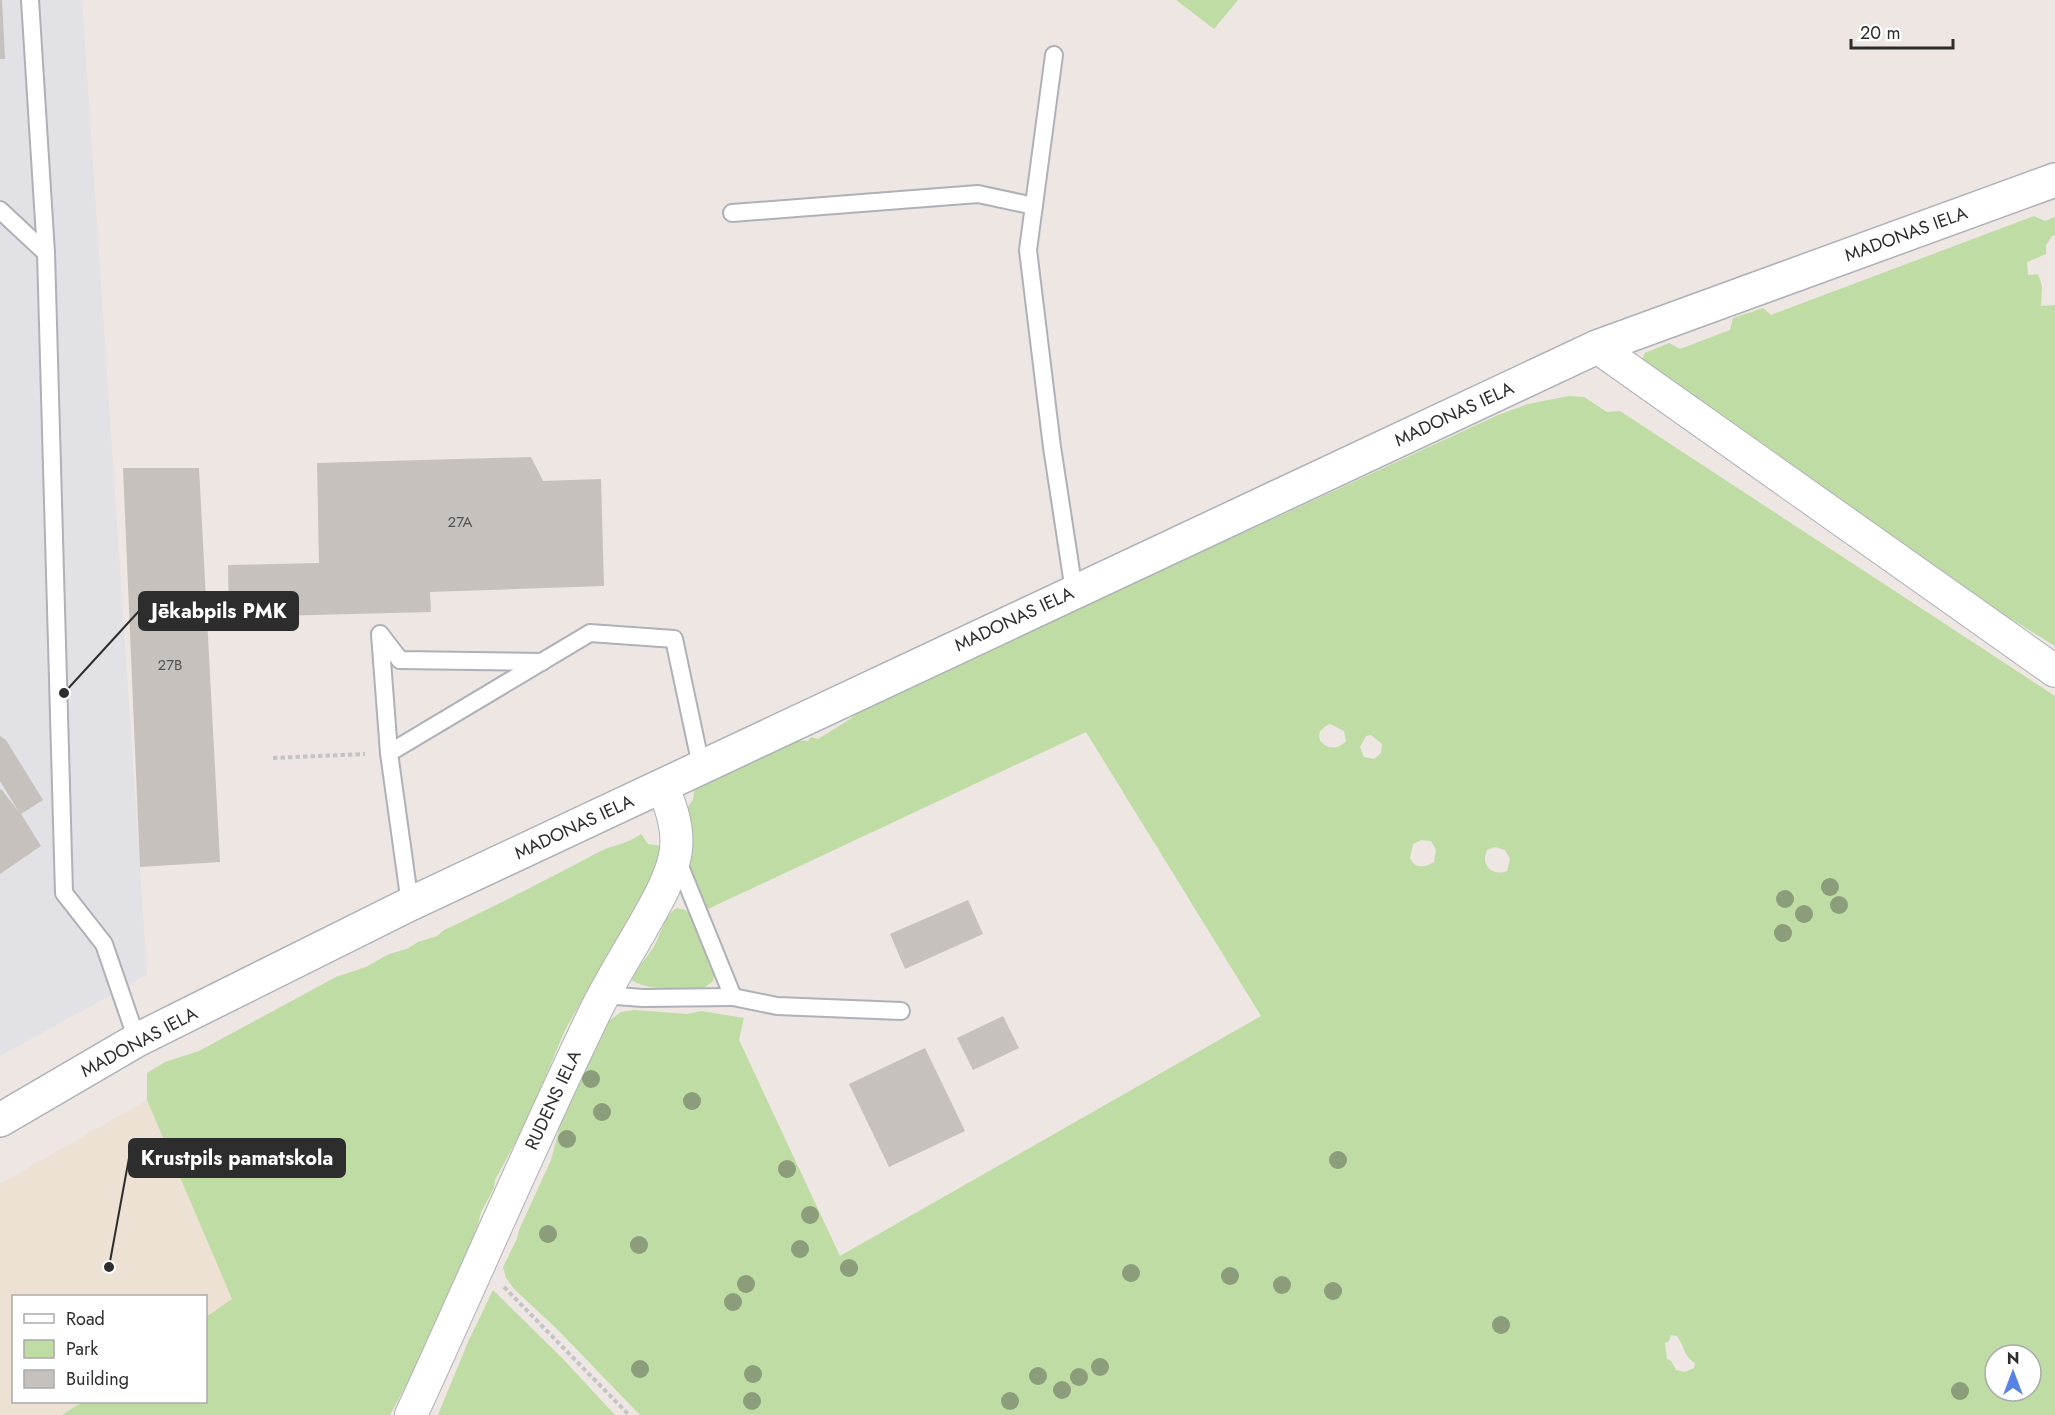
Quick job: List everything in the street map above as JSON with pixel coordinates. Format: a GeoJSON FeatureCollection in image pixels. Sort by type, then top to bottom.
{"type":"FeatureCollection","features":[{"type":"Feature","properties":{"kind":"main road","name":"MADONAS IELA"},"geometry":{"type":"LineString","coordinates":[[0,1120],[137,1040],[410,904],[700,766],[1598,347],[2055,180]]}},
{"type":"Feature","properties":{"kind":"street"},"geometry":{"type":"LineString","coordinates":[[1598,347],[2055,671]]}},
{"type":"Feature","properties":{"kind":"street","name":"RUDENS IELA"},"geometry":{"type":"LineString","coordinates":[[411,1415],[549,1106],[603,996],[667,883],[675,855],[675,824],[662,786]]}},
{"type":"Feature","properties":{"kind":"lane"},"geometry":{"type":"LineString","coordinates":[[30,0],[46,253],[64,893],[104,944],[137,1040]]}},
{"type":"Feature","properties":{"kind":"lane"},"geometry":{"type":"LineString","coordinates":[[1054,55],[1028,250],[1052,447],[1074,591]]}},
{"type":"Feature","properties":{"kind":"lane"},"geometry":{"type":"LineString","coordinates":[[732,213],[978,194],[1034,206]]}},
{"type":"Feature","properties":{"kind":"lane"},"geometry":{"type":"LineString","coordinates":[[0,210],[46,253]]}},
{"type":"Feature","properties":{"kind":"lane"},"geometry":{"type":"LineString","coordinates":[[389,753],[590,633],[674,639],[700,766]]}},
{"type":"Feature","properties":{"kind":"lane"},"geometry":{"type":"LineString","coordinates":[[410,904],[389,753],[380,634],[400,660],[542,662]]}},
{"type":"Feature","properties":{"kind":"lane"},"geometry":{"type":"LineString","coordinates":[[675,855],[733,997]]}},
{"type":"Feature","properties":{"kind":"lane"},"geometry":{"type":"LineString","coordinates":[[603,996],[733,997],[777,1006],[901,1011]]}},
{"type":"Feature","properties":{"kind":"path"},"geometry":{"type":"LineString","coordinates":[[273,758],[389,753]]}},
{"type":"Feature","properties":{"kind":"path"},"geometry":{"type":"LineString","coordinates":[[487,1249],[495,1274],[505,1290],[629,1415]]}},
{"type":"Feature","properties":{"kind":"shaded area"},"geometry":{"type":"Polygon","coordinates":[[[0,0],[82,0],[147,975],[0,1056],[0,0]]]}},
{"type":"Feature","properties":{"kind":"shaded area"},"geometry":{"type":"Polygon","coordinates":[[[147,1100],[232,1299],[207,1316],[207,1295],[12,1295],[12,1403],[80,1403],[62,1415],[0,1415],[0,1184],[147,1100]]]}},
{"type":"Feature","properties":{"kind":"green space"},"geometry":{"type":"Polygon","coordinates":[[[1176,0],[1238,0],[1214,29],[1176,0]]]}},
{"type":"Feature","properties":{"kind":"green space"},"geometry":{"type":"Polygon","coordinates":[[[2034,216],[2045,221],[2055,217],[2055,236],[2053,235],[2046,245],[2046,254],[2027,262],[2028,275],[2038,274],[2042,286],[2041,306],[2055,305],[2055,646],[1950,581],[1641,362],[1645,353],[1669,343],[1680,349],[1730,330],[1733,318],[1763,308],[1771,315],[2034,216]]]}},
{"type":"Feature","properties":{"kind":"green space"},"geometry":{"type":"Polygon","coordinates":[[[1569,396],[1584,397],[1607,412],[1620,411],[2055,696],[2055,1415],[640,1415],[556,1328],[515,1290],[506,1278],[503,1267],[551,1160],[565,1107],[609,1021],[621,1012],[634,1010],[687,1014],[701,1011],[744,1018],[739,1040],[840,1256],[1261,1016],[1086,732],[708,909],[700,906],[690,882],[683,813],[693,800],[694,792],[699,784],[753,758],[776,751],[793,740],[808,741],[811,737],[818,739],[867,707],[1498,415],[1528,404],[1569,396]],[[1330,724],[1319,734],[1320,739],[1327,746],[1340,746],[1346,741],[1344,731],[1330,724]],[[1371,735],[1366,736],[1360,747],[1364,757],[1374,759],[1381,753],[1382,744],[1371,735]],[[1421,840],[1413,844],[1410,858],[1412,862],[1420,866],[1434,862],[1436,850],[1431,841],[1421,840]],[[1495,847],[1487,850],[1486,865],[1492,871],[1507,871],[1510,859],[1505,850],[1495,847]],[[1671,1335],[1669,1341],[1665,1343],[1667,1359],[1671,1361],[1676,1370],[1685,1372],[1694,1368],[1695,1363],[1686,1354],[1677,1336],[1671,1335]]]}},
{"type":"Feature","properties":{"kind":"green space"},"geometry":{"type":"Polygon","coordinates":[[[641,834],[648,844],[661,846],[654,876],[565,1030],[527,1121],[495,1180],[494,1188],[481,1212],[477,1229],[461,1268],[411,1376],[390,1415],[62,1415],[80,1403],[207,1403],[207,1316],[232,1299],[147,1100],[147,1073],[165,1062],[199,1051],[336,977],[366,967],[389,954],[437,936],[444,930],[599,852],[641,834]]]}},
{"type":"Feature","properties":{"kind":"green space"},"geometry":{"type":"Polygon","coordinates":[[[677,908],[685,910],[693,917],[714,975],[713,981],[703,989],[656,988],[638,984],[632,980],[636,971],[656,943],[669,916],[677,908]]]}},
{"type":"Feature","properties":{"kind":"green space"},"geometry":{"type":"Polygon","coordinates":[[[493,1290],[563,1359],[615,1415],[438,1415],[468,1342],[493,1290]]]}},
{"type":"Feature","properties":{"kind":"building"},"geometry":{"type":"Polygon","coordinates":[[[0,0],[2,0],[5,59],[0,59],[0,0]]]}},
{"type":"Feature","properties":{"kind":"building"},"geometry":{"type":"Polygon","coordinates":[[[531,457],[543,481],[601,479],[604,586],[430,592],[431,612],[229,617],[228,565],[319,563],[317,463],[531,457]]]}},
{"type":"Feature","properties":{"kind":"building"},"geometry":{"type":"Polygon","coordinates":[[[123,468],[199,468],[220,862],[140,867],[123,468]]]}},
{"type":"Feature","properties":{"kind":"building"},"geometry":{"type":"Polygon","coordinates":[[[0,736],[6,740],[43,800],[21,814],[41,846],[0,874],[1,789],[19,812],[0,781],[0,736]]]}},
{"type":"Feature","properties":{"kind":"building"},"geometry":{"type":"Polygon","coordinates":[[[968,900],[983,934],[905,969],[890,934],[968,900]]]}},
{"type":"Feature","properties":{"kind":"building"},"geometry":{"type":"Polygon","coordinates":[[[1003,1016],[1019,1048],[973,1070],[957,1038],[1003,1016]]]}},
{"type":"Feature","properties":{"kind":"building"},"geometry":{"type":"Polygon","coordinates":[[[925,1048],[965,1131],[889,1167],[849,1084],[925,1048]]]}},
{"type":"Feature","properties":{"kind":"place","name":"Jēkabpils PMK"},"geometry":{"type":"Point","coordinates":[64,693]}},
{"type":"Feature","properties":{"kind":"place","name":"Krustpils pamatskola"},"geometry":{"type":"Point","coordinates":[109,1267]}}]}
